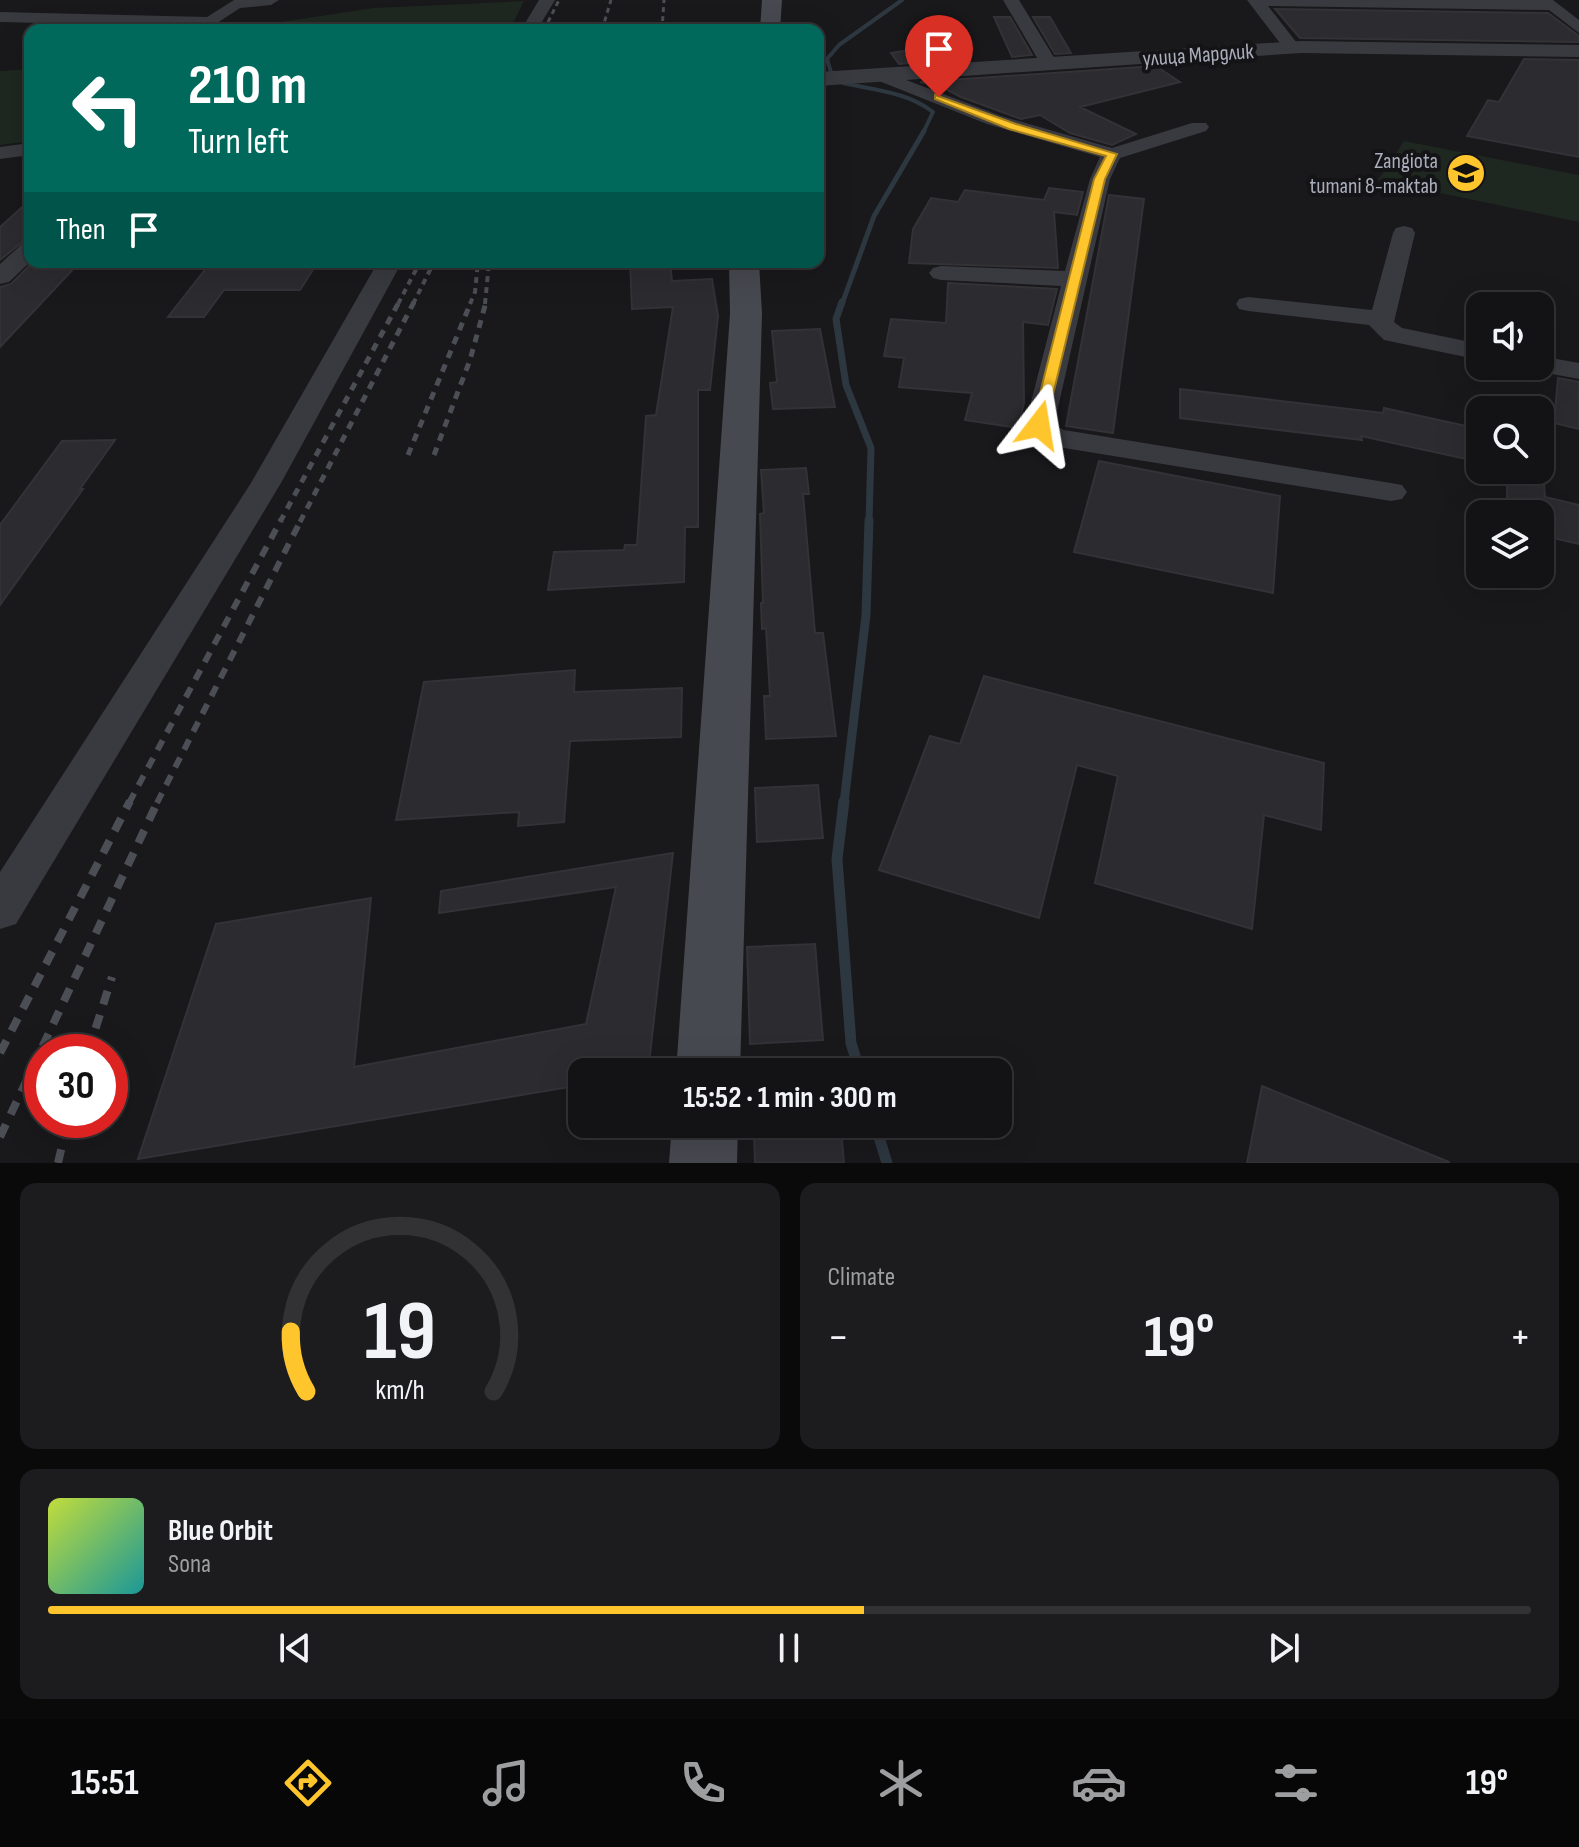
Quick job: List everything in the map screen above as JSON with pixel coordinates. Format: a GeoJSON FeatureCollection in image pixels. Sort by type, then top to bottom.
{"type":"FeatureCollection","features":[{"type":"Feature","properties":{"kind":"main road"},"geometry":{"type":"LineString","coordinates":[[770,24],[772,0]]}},
{"type":"Feature","properties":{"kind":"main road"},"geometry":{"type":"LineString","coordinates":[[709,1058],[745,346],[744,268]]}},
{"type":"Feature","properties":{"kind":"main road"},"geometry":{"type":"LineString","coordinates":[[703,1163],[704,1138]]}},
{"type":"Feature","properties":{"kind":"street"},"geometry":{"type":"LineString","coordinates":[[0,17],[211,22],[236,4],[271,0]]}},
{"type":"Feature","properties":{"kind":"street"},"geometry":{"type":"LineString","coordinates":[[533,24],[547,0]]}},
{"type":"Feature","properties":{"kind":"street"},"geometry":{"type":"LineString","coordinates":[[1011,0],[1049,64]]}},
{"type":"Feature","properties":{"kind":"street"},"geometry":{"type":"LineString","coordinates":[[1255,1],[1553,5],[1579,28]]}},
{"type":"Feature","properties":{"kind":"street"},"geometry":{"type":"LineString","coordinates":[[1255,1],[1292,47]]}},
{"type":"Feature","properties":{"kind":"street","name":"улица Мардлик"},"geometry":{"type":"LineString","coordinates":[[824,79],[1292,47],[1579,51]]}},
{"type":"Feature","properties":{"kind":"street"},"geometry":{"type":"LineString","coordinates":[[880,75],[1012,127],[1112,154],[1199,127]]}},
{"type":"Feature","properties":{"kind":"street"},"geometry":{"type":"LineString","coordinates":[[0,153],[24,150]]}},
{"type":"Feature","properties":{"kind":"street"},"geometry":{"type":"LineString","coordinates":[[1112,154],[1100,179],[1039,425],[1045,433],[1058,438],[1391,492]]}},
{"type":"Feature","properties":{"kind":"street"},"geometry":{"type":"LineString","coordinates":[[1404,233],[1381,324],[1393,334],[1466,349]]}},
{"type":"Feature","properties":{"kind":"street"},"geometry":{"type":"LineString","coordinates":[[0,277],[24,255]]}},
{"type":"Feature","properties":{"kind":"street"},"geometry":{"type":"LineString","coordinates":[[0,910],[266,483],[387,268]]}},
{"type":"Feature","properties":{"kind":"street"},"geometry":{"type":"LineString","coordinates":[[941,273],[1075,279]]}},
{"type":"Feature","properties":{"kind":"street"},"geometry":{"type":"LineString","coordinates":[[1248,304],[1383,319]]}},
{"type":"Feature","properties":{"kind":"street"},"geometry":{"type":"LineString","coordinates":[[1554,367],[1579,371]]}},
{"type":"Feature","properties":{"kind":"shaded area"},"geometry":{"type":"Polygon","coordinates":[[[524,1],[513,24],[267,24],[373,8],[524,1]]]}},
{"type":"Feature","properties":{"kind":"shaded area"},"geometry":{"type":"Polygon","coordinates":[[[24,69],[24,142],[0,145],[0,71],[24,69]]]}},
{"type":"Feature","properties":{"kind":"shaded area"},"geometry":{"type":"Polygon","coordinates":[[[1404,141],[1579,175],[1579,222],[1378,180],[1404,141]]]}},
{"type":"Feature","properties":{"kind":"building"},"geometry":{"type":"Polygon","coordinates":[[[1275,9],[1548,13],[1579,36],[1579,42],[1300,38],[1275,9]]]}},
{"type":"Feature","properties":{"kind":"building"},"geometry":{"type":"Polygon","coordinates":[[[994,17],[1010,17],[1032,55],[1012,57],[994,17]]]}},
{"type":"Feature","properties":{"kind":"building"},"geometry":{"type":"Polygon","coordinates":[[[1033,17],[1050,17],[1071,53],[1055,54],[1033,17]]]}},
{"type":"Feature","properties":{"kind":"building"},"geometry":{"type":"Polygon","coordinates":[[[916,49],[938,61],[899,64],[891,53],[916,49]]]}},
{"type":"Feature","properties":{"kind":"building"},"geometry":{"type":"Polygon","coordinates":[[[1524,59],[1579,60],[1579,157],[1467,136],[1488,100],[1499,102],[1524,59]]]}},
{"type":"Feature","properties":{"kind":"building"},"geometry":{"type":"Polygon","coordinates":[[[1156,66],[1180,82],[1080,107],[1136,134],[1112,145],[1070,133],[1040,115],[1021,119],[940,86],[920,82],[1156,66]]]}},
{"type":"Feature","properties":{"kind":"building"},"geometry":{"type":"Polygon","coordinates":[[[1049,188],[1083,192],[1077,215],[1054,212],[1058,268],[909,263],[913,229],[931,198],[958,202],[965,190],[1044,200],[1049,188]]]}},
{"type":"Feature","properties":{"kind":"building"},"geometry":{"type":"Polygon","coordinates":[[[1109,195],[1144,199],[1113,433],[1066,426],[1109,195]]]}},
{"type":"Feature","properties":{"kind":"building"},"geometry":{"type":"Polygon","coordinates":[[[24,205],[24,241],[0,260],[0,227],[24,205]]]}},
{"type":"Feature","properties":{"kind":"building"},"geometry":{"type":"Polygon","coordinates":[[[27,268],[74,268],[0,347],[0,287],[11,284],[27,268]]]}},
{"type":"Feature","properties":{"kind":"building"},"geometry":{"type":"Polygon","coordinates":[[[206,268],[314,268],[300,290],[224,290],[204,317],[168,317],[206,268]]]}},
{"type":"Feature","properties":{"kind":"building"},"geometry":{"type":"Polygon","coordinates":[[[630,268],[671,268],[672,281],[712,279],[718,316],[710,390],[698,390],[698,527],[685,527],[684,582],[548,590],[554,552],[624,550],[625,545],[637,545],[646,416],[656,415],[673,307],[632,309],[630,268]]]}},
{"type":"Feature","properties":{"kind":"building"},"geometry":{"type":"Polygon","coordinates":[[[948,283],[1057,289],[1048,325],[1023,322],[1024,403],[1018,428],[965,420],[972,393],[899,387],[904,358],[884,356],[891,319],[946,323],[948,283]]]}},
{"type":"Feature","properties":{"kind":"building"},"geometry":{"type":"Polygon","coordinates":[[[820,329],[835,407],[773,409],[770,383],[777,382],[772,331],[820,329]]]}},
{"type":"Feature","properties":{"kind":"building"},"geometry":{"type":"Polygon","coordinates":[[[1558,378],[1579,382],[1579,429],[1554,423],[1558,378]]]}},
{"type":"Feature","properties":{"kind":"building"},"geometry":{"type":"Polygon","coordinates":[[[1180,389],[1383,413],[1384,408],[1466,426],[1466,459],[1361,436],[1362,440],[1180,418],[1180,389]]]}},
{"type":"Feature","properties":{"kind":"building"},"geometry":{"type":"Polygon","coordinates":[[[115,440],[0,605],[0,525],[62,441],[115,440]]]}},
{"type":"Feature","properties":{"kind":"building"},"geometry":{"type":"Polygon","coordinates":[[[1099,461],[1280,496],[1273,593],[1074,552],[1099,461]]]}},
{"type":"Feature","properties":{"kind":"building"},"geometry":{"type":"Polygon","coordinates":[[[806,468],[809,494],[803,494],[815,633],[823,633],[836,736],[766,739],[764,696],[770,696],[766,628],[762,629],[760,514],[764,513],[761,470],[806,468]]]}},
{"type":"Feature","properties":{"kind":"building"},"geometry":{"type":"Polygon","coordinates":[[[1507,484],[1544,484],[1545,497],[1579,505],[1579,544],[1554,538],[1554,500],[1507,500],[1507,484]]]}},
{"type":"Feature","properties":{"kind":"building"},"geometry":{"type":"Polygon","coordinates":[[[575,670],[574,692],[682,688],[681,737],[570,741],[564,822],[518,826],[519,812],[396,820],[424,682],[575,670]]]}},
{"type":"Feature","properties":{"kind":"building"},"geometry":{"type":"Polygon","coordinates":[[[984,676],[1324,763],[1321,830],[1264,815],[1252,929],[1095,883],[1118,776],[1077,765],[1039,918],[879,870],[930,736],[960,744],[984,676]]]}},
{"type":"Feature","properties":{"kind":"building"},"geometry":{"type":"Polygon","coordinates":[[[818,785],[823,838],[757,842],[755,788],[818,785]]]}},
{"type":"Feature","properties":{"kind":"building"},"geometry":{"type":"Polygon","coordinates":[[[673,853],[650,1058],[568,1058],[568,1087],[138,1159],[216,924],[371,898],[354,1067],[586,1024],[616,887],[439,913],[441,891],[673,853]]]}},
{"type":"Feature","properties":{"kind":"building"},"geometry":{"type":"Polygon","coordinates":[[[815,944],[823,1040],[750,1044],[747,947],[815,944]]]}},
{"type":"Feature","properties":{"kind":"building"},"geometry":{"type":"Polygon","coordinates":[[[1262,1086],[1449,1162],[1449,1163],[1247,1163],[1262,1086]]]}},
{"type":"Feature","properties":{"kind":"building"},"geometry":{"type":"Polygon","coordinates":[[[754,1138],[842,1138],[844,1163],[755,1163],[754,1138]]]}},
{"type":"Feature","properties":{"kind":"waterway"},"geometry":{"type":"LineString","coordinates":[[831,72],[827,59],[839,45],[902,0]]}},
{"type":"Feature","properties":{"kind":"waterway"},"geometry":{"type":"LineString","coordinates":[[843,83],[890,93],[923,105],[933,112],[924,131]]}},
{"type":"Feature","properties":{"kind":"waterway"},"geometry":{"type":"LineString","coordinates":[[842,304],[874,216],[924,131]]}},
{"type":"Feature","properties":{"kind":"waterway"},"geometry":{"type":"LineString","coordinates":[[842,302],[836,319],[846,385],[871,448],[869,522]]}},
{"type":"Feature","properties":{"kind":"waterway"},"geometry":{"type":"LineString","coordinates":[[844,803],[866,615],[869,520]]}},
{"type":"Feature","properties":{"kind":"waterway"},"geometry":{"type":"LineString","coordinates":[[844,801],[837,859],[851,1043],[856,1058]]}},
{"type":"Feature","properties":{"kind":"waterway"},"geometry":{"type":"LineString","coordinates":[[879,1138],[887,1163]]}},
{"type":"Feature","properties":{"kind":"railway"},"geometry":{"type":"LineString","coordinates":[[547,24],[559,0]]}},
{"type":"Feature","properties":{"kind":"railway"},"geometry":{"type":"LineString","coordinates":[[604,24],[611,0]]}},
{"type":"Feature","properties":{"kind":"railway"},"geometry":{"type":"LineString","coordinates":[[662,24],[664,0]]}},
{"type":"Feature","properties":{"kind":"railway"},"geometry":{"type":"LineString","coordinates":[[398,304],[417,268]]}},
{"type":"Feature","properties":{"kind":"railway"},"geometry":{"type":"LineString","coordinates":[[414,302],[431,268]]}},
{"type":"Feature","properties":{"kind":"railway"},"geometry":{"type":"LineString","coordinates":[[470,304],[475,292],[477,268]]}},
{"type":"Feature","properties":{"kind":"railway"},"geometry":{"type":"LineString","coordinates":[[485,304],[488,268]]}},
{"type":"Feature","properties":{"kind":"railway"},"geometry":{"type":"LineString","coordinates":[[280,522],[399,302]]}},
{"type":"Feature","properties":{"kind":"railway"},"geometry":{"type":"LineString","coordinates":[[300,522],[414,302]]}},
{"type":"Feature","properties":{"kind":"railway"},"geometry":{"type":"LineString","coordinates":[[408,455],[471,302]]}},
{"type":"Feature","properties":{"kind":"railway"},"geometry":{"type":"LineString","coordinates":[[434,455],[470,360],[486,302]]}},
{"type":"Feature","properties":{"kind":"railway"},"geometry":{"type":"LineString","coordinates":[[129,803],[281,520]]}},
{"type":"Feature","properties":{"kind":"railway"},"geometry":{"type":"LineString","coordinates":[[158,801],[301,520]]}},
{"type":"Feature","properties":{"kind":"railway"},"geometry":{"type":"LineString","coordinates":[[0,1053],[130,801]]}},
{"type":"Feature","properties":{"kind":"railway"},"geometry":{"type":"LineString","coordinates":[[0,1137],[158,801]]}},
{"type":"Feature","properties":{"kind":"railway"},"geometry":{"type":"LineString","coordinates":[[94,1034],[112,977]]}},
{"type":"Feature","properties":{"kind":"railway"},"geometry":{"type":"LineString","coordinates":[[58,1163],[64,1138]]}},
{"type":"Feature","properties":{"kind":"place","name":"Zangiota tumani 8-maktab"},"geometry":{"type":"Point","coordinates":[1466,173]}},
{"type":"Feature","properties":{"kind":"route"},"geometry":{"type":"LineString","coordinates":[[939,97],[1012,127],[1112,154],[1100,179],[1039,425]]}}]}
